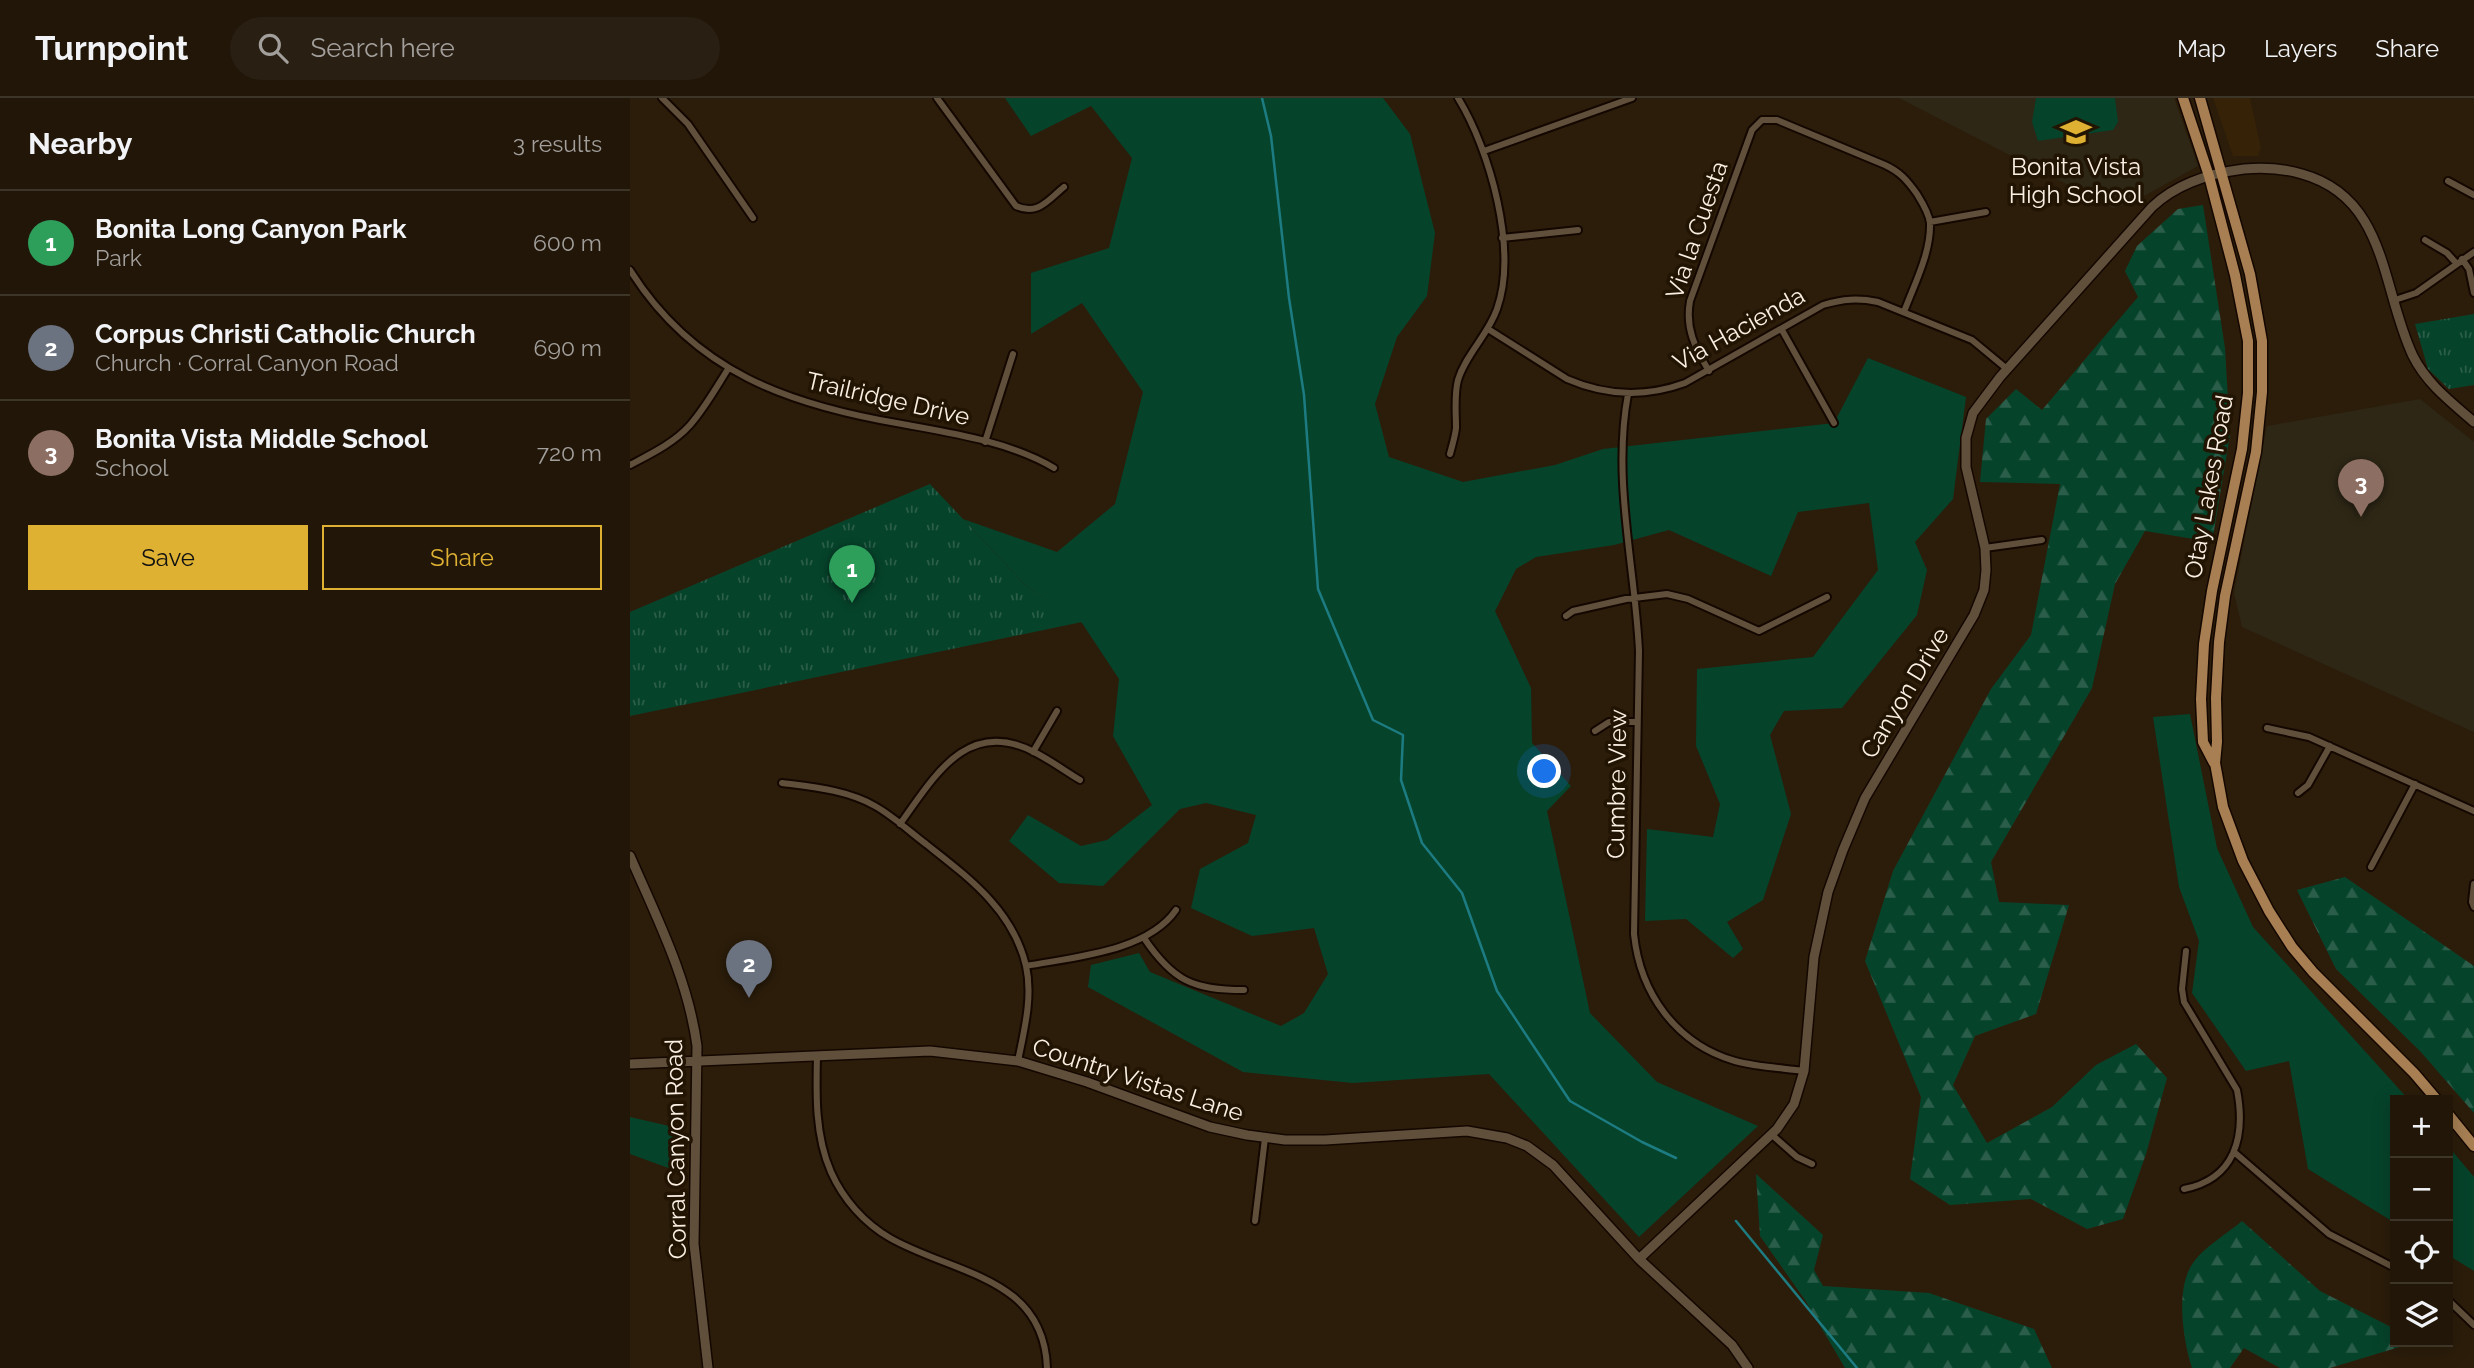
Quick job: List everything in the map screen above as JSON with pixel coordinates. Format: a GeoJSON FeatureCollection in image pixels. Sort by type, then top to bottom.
{"type":"FeatureCollection","features":[{"type":"Feature","properties":{"kind":"main road","name":"Otay Lakes Road"},"geometry":{"type":"LineString","coordinates":[[2183,98],[2209,176],[2235,275],[2248,341],[2248,393],[2242,449],[2212,587],[2204,644],[2201,699],[2203,742],[2215,763]]}},
{"type":"Feature","properties":{"kind":"main road","name":"Otay Lakes Road"},"geometry":{"type":"LineString","coordinates":[[2200,98],[2250,274],[2262,341],[2262,392],[2256,452],[2225,596],[2219,642],[2215,763],[2223,807],[2243,861],[2274,920],[2313,972],[2433,1095]]}},
{"type":"Feature","properties":{"kind":"main road"},"geometry":{"type":"LineString","coordinates":[[2453,1120],[2474,1146]]}},
{"type":"Feature","properties":{"kind":"street"},"geometry":{"type":"LineString","coordinates":[[663,98],[688,124],[753,218]]}},
{"type":"Feature","properties":{"kind":"street"},"geometry":{"type":"LineString","coordinates":[[937,98],[1016,206],[1031,210],[1040,207],[1064,187]]}},
{"type":"Feature","properties":{"kind":"street"},"geometry":{"type":"LineString","coordinates":[[1450,454],[1456,431],[1455,402],[1458,380],[1466,361],[1488,329],[1503,286],[1502,238],[1496,194],[1483,151],[1458,98]]}},
{"type":"Feature","properties":{"kind":"street"},"geometry":{"type":"LineString","coordinates":[[1483,151],[1632,98]]}},
{"type":"Feature","properties":{"kind":"street","name":"Via la Cuesta"},"geometry":{"type":"LineString","coordinates":[[1709,371],[1690,334],[1687,317],[1690,301],[1752,130],[1762,120],[1777,120],[1899,172],[1924,204],[1930,222]]}},
{"type":"Feature","properties":{"kind":"street","name":"Canyon Drive"},"geometry":{"type":"LineString","coordinates":[[1639,1259],[1782,1123],[1794,1104],[1804,1071],[1814,957],[1832,876],[1863,802],[1974,615],[1984,590],[1985,548],[1966,467],[1966,438],[1977,404],[2157,201],[2183,186],[2209,176],[2262,167],[2282,168],[2314,177],[2338,189],[2358,209],[2374,236],[2413,355],[2438,391],[2474,422]]}},
{"type":"Feature","properties":{"kind":"street"},"geometry":{"type":"LineString","coordinates":[[2448,181],[2474,195]]}},
{"type":"Feature","properties":{"kind":"street"},"geometry":{"type":"LineString","coordinates":[[1903,312],[1921,266],[1929,238],[1930,222],[1986,212]]}},
{"type":"Feature","properties":{"kind":"street"},"geometry":{"type":"LineString","coordinates":[[1502,238],[1578,230]]}},
{"type":"Feature","properties":{"kind":"street"},"geometry":{"type":"LineString","coordinates":[[2425,240],[2469,270],[2474,293]]}},
{"type":"Feature","properties":{"kind":"street"},"geometry":{"type":"LineString","coordinates":[[2395,300],[2416,293],[2474,251]]}},
{"type":"Feature","properties":{"kind":"street","name":"Trailridge Drive"},"geometry":{"type":"LineString","coordinates":[[630,270],[665,318],[698,348],[728,369],[766,388],[848,415],[953,433],[1040,460],[1054,468]]}},
{"type":"Feature","properties":{"kind":"street","name":"Via Hacienda"},"geometry":{"type":"LineString","coordinates":[[1488,329],[1567,379],[1592,388],[1628,394],[1675,387],[1709,371],[1824,305],[1841,299],[1870,300],[1972,340],[2007,369]]}},
{"type":"Feature","properties":{"kind":"street"},"geometry":{"type":"LineString","coordinates":[[1782,330],[1834,423]]}},
{"type":"Feature","properties":{"kind":"street"},"geometry":{"type":"LineString","coordinates":[[985,442],[1013,354]]}},
{"type":"Feature","properties":{"kind":"street"},"geometry":{"type":"LineString","coordinates":[[630,465],[662,448],[689,426],[728,369]]}},
{"type":"Feature","properties":{"kind":"street","name":"Cumbre View"},"geometry":{"type":"LineString","coordinates":[[1628,394],[1621,454],[1626,540],[1635,597],[1639,651],[1634,934],[1637,959],[1645,982],[1665,1014],[1682,1032],[1702,1047],[1737,1061],[1804,1071]]}},
{"type":"Feature","properties":{"kind":"street"},"geometry":{"type":"LineString","coordinates":[[1985,548],[2042,540]]}},
{"type":"Feature","properties":{"kind":"street"},"geometry":{"type":"LineString","coordinates":[[1566,616],[1573,611],[1635,597],[1667,594],[1688,599],[1759,631],[1828,597]]}},
{"type":"Feature","properties":{"kind":"street"},"geometry":{"type":"LineString","coordinates":[[1033,751],[1057,711]]}},
{"type":"Feature","properties":{"kind":"street"},"geometry":{"type":"LineString","coordinates":[[1595,731],[1609,723],[1637,722]]}},
{"type":"Feature","properties":{"kind":"street"},"geometry":{"type":"LineString","coordinates":[[2267,728],[2303,735],[2474,811]]}},
{"type":"Feature","properties":{"kind":"street"},"geometry":{"type":"LineString","coordinates":[[900,824],[938,771],[959,751],[993,742],[1013,744],[1033,751],[1080,780]]}},
{"type":"Feature","properties":{"kind":"street"},"geometry":{"type":"LineString","coordinates":[[2298,793],[2308,785],[2330,746]]}},
{"type":"Feature","properties":{"kind":"street"},"geometry":{"type":"LineString","coordinates":[[782,783],[825,789],[853,796],[875,806],[972,880],[993,901],[1011,927],[1026,966],[1026,1022],[1018,1061]]}},
{"type":"Feature","properties":{"kind":"street"},"geometry":{"type":"LineString","coordinates":[[2371,867],[2415,784]]}},
{"type":"Feature","properties":{"kind":"street","name":"Corral Canyon Road"},"geometry":{"type":"LineString","coordinates":[[630,856],[680,973],[692,1014],[696,1062],[694,1244],[708,1368]]}},
{"type":"Feature","properties":{"kind":"street"},"geometry":{"type":"LineString","coordinates":[[2474,884],[2474,907]]}},
{"type":"Feature","properties":{"kind":"street"},"geometry":{"type":"LineString","coordinates":[[1026,966],[1101,951],[1144,938],[1171,918],[1176,910]]}},
{"type":"Feature","properties":{"kind":"street"},"geometry":{"type":"LineString","coordinates":[[1144,938],[1170,971],[1195,986],[1215,990],[1244,990]]}},
{"type":"Feature","properties":{"kind":"street"},"geometry":{"type":"LineString","coordinates":[[2183,1189],[2201,1185],[2218,1174],[2234,1152],[2238,1142],[2241,1107],[2237,1090],[2184,1002],[2182,989],[2186,951]]}},
{"type":"Feature","properties":{"kind":"street","name":"Country Vistas Lane"},"geometry":{"type":"LineString","coordinates":[[630,1064],[930,1051],[1018,1061],[1087,1082],[1210,1128],[1265,1138],[1325,1140],[1467,1131],[1507,1138],[1527,1146],[1553,1165],[1639,1259],[1732,1345],[1748,1368]]}},
{"type":"Feature","properties":{"kind":"street"},"geometry":{"type":"LineString","coordinates":[[817,1056],[821,1140],[832,1173],[850,1203],[868,1222],[888,1237],[986,1278],[1011,1294],[1036,1324],[1044,1344],[1047,1368]]}},
{"type":"Feature","properties":{"kind":"street"},"geometry":{"type":"LineString","coordinates":[[1771,1134],[1797,1157],[1812,1164]]}},
{"type":"Feature","properties":{"kind":"street"},"geometry":{"type":"LineString","coordinates":[[1255,1222],[1265,1138]]}},
{"type":"Feature","properties":{"kind":"street"},"geometry":{"type":"LineString","coordinates":[[2234,1152],[2329,1234],[2390,1265]]}},
{"type":"Feature","properties":{"kind":"street"},"geometry":{"type":"LineString","coordinates":[[2453,1305],[2474,1325]]}},
{"type":"Feature","properties":{"kind":"shaded area","name":"Bonita Vista High School"},"geometry":{"type":"Polygon","coordinates":[[[1899,98],[2174,98],[2198,166],[2135,201],[2113,208],[1899,98]]]}},
{"type":"Feature","properties":{"kind":"shaded area"},"geometry":{"type":"Polygon","coordinates":[[[2213,98],[2250,98],[2261,148],[2258,156],[2233,156],[2213,98]]]}},
{"type":"Feature","properties":{"kind":"shaded area"},"geometry":{"type":"Polygon","coordinates":[[[2420,399],[2474,442],[2474,732],[2242,627],[2234,593],[2267,426],[2420,399]]]}},
{"type":"Feature","properties":{"kind":"green space"},"geometry":{"type":"Polygon","coordinates":[[[1005,98],[1383,98],[1410,134],[1435,233],[1427,296],[1397,337],[1375,404],[1389,457],[1463,482],[1555,465],[1603,449],[1834,423],[1868,358],[1966,397],[1953,499],[1915,542],[1927,570],[1917,615],[1842,708],[1784,711],[1770,735],[1791,814],[1763,900],[1727,922],[1743,949],[1733,958],[1686,919],[1645,921],[1647,829],[1713,837],[1720,804],[1696,746],[1697,669],[1813,657],[1878,570],[1869,503],[1798,512],[1771,576],[1669,530],[1614,545],[1536,557],[1516,569],[1495,611],[1531,688],[1532,743],[1571,786],[1547,811],[1590,1013],[1657,1082],[1758,1126],[1639,1237],[1489,1074],[1353,1083],[1243,1072],[1088,987],[1091,965],[1139,953],[1150,972],[1281,1026],[1304,1013],[1328,974],[1314,928],[1252,936],[1191,908],[1200,869],[1248,843],[1256,815],[1206,803],[1180,809],[1103,886],[1059,883],[1009,841],[1028,815],[1081,846],[1107,840],[1152,805],[1113,736],[1119,679],[1082,623],[1026,586],[963,519],[1057,552],[1115,504],[1143,392],[1082,303],[1031,334],[1031,273],[1109,248],[1132,158],[1091,106],[1031,136],[1005,98]]]}},
{"type":"Feature","properties":{"kind":"green space"},"geometry":{"type":"Polygon","coordinates":[[[2036,98],[2115,98],[2118,122],[2113,130],[2038,141],[2032,122],[2036,98]]]}},
{"type":"Feature","properties":{"kind":"green space"},"geometry":{"type":"Polygon","coordinates":[[[2203,205],[2225,348],[2230,435],[2212,542],[2145,531],[2115,584],[2092,688],[1991,862],[1999,902],[2069,905],[2036,1014],[1975,1036],[1953,1085],[1987,1143],[2052,1107],[2096,1065],[2136,1044],[2167,1078],[2146,1154],[2123,1219],[2087,1229],[2031,1199],[1950,1205],[1910,1179],[1921,1097],[1865,961],[1893,871],[1991,689],[2031,635],[2060,484],[1980,482],[1986,419],[2016,389],[2042,410],[2138,297],[2125,271],[2137,246],[2178,209],[2203,205]]]}},
{"type":"Feature","properties":{"kind":"green space"},"geometry":{"type":"Polygon","coordinates":[[[2474,314],[2474,385],[2449,389],[2428,369],[2415,324],[2474,314]]]}},
{"type":"Feature","properties":{"kind":"green space"},"geometry":{"type":"Polygon","coordinates":[[[930,484],[1026,586],[1082,622],[630,716],[630,612],[930,484]]]}},
{"type":"Feature","properties":{"kind":"green space"},"geometry":{"type":"Polygon","coordinates":[[[2190,714],[2217,848],[2253,927],[2404,1095],[2390,1095],[2390,1220],[2308,1169],[2289,1061],[2246,1071],[2192,993],[2199,941],[2179,887],[2153,717],[2190,714]]]}},
{"type":"Feature","properties":{"kind":"green space"},"geometry":{"type":"Polygon","coordinates":[[[2345,877],[2474,966],[2474,1113],[2420,1051],[2336,969],[2297,890],[2345,877]]]}},
{"type":"Feature","properties":{"kind":"green space"},"geometry":{"type":"Polygon","coordinates":[[[630,1117],[678,1128],[682,1173],[630,1154],[630,1117]]]}},
{"type":"Feature","properties":{"kind":"green space"},"geometry":{"type":"Polygon","coordinates":[[[2453,1152],[2474,1177],[2474,1271],[2453,1258],[2453,1152]]]}},
{"type":"Feature","properties":{"kind":"green space"},"geometry":{"type":"Polygon","coordinates":[[[1756,1174],[1823,1235],[1814,1270],[1823,1286],[1929,1293],[2034,1329],[2052,1368],[1845,1368],[1805,1300],[1760,1236],[1756,1174]]]}},
{"type":"Feature","properties":{"kind":"green space"},"geometry":{"type":"Polygon","coordinates":[[[2242,1221],[2320,1291],[2390,1326],[2390,1347],[2399,1347],[2330,1368],[2280,1368],[2244,1348],[2230,1368],[2192,1368],[2186,1343],[2182,1300],[2187,1274],[2203,1252],[2242,1221]]]}},
{"type":"Feature","properties":{"kind":"waterway"},"geometry":{"type":"LineString","coordinates":[[1262,98],[1271,136],[1289,298],[1304,395],[1318,589],[1373,720],[1403,735],[1401,780],[1422,843],[1462,893],[1497,991],[1570,1101],[1676,1158]]}},
{"type":"Feature","properties":{"kind":"waterway"},"geometry":{"type":"LineString","coordinates":[[1736,1221],[1857,1368]]}},
{"type":"Feature","properties":{"kind":"place","name":"Bonita Vista High School"},"geometry":{"type":"Point","coordinates":[2076,132]}},
{"type":"Feature","properties":{"kind":"place","name":"Bonita Vista Middle School"},"geometry":{"type":"Point","coordinates":[2361,517]}},
{"type":"Feature","properties":{"kind":"place","name":"Bonita Long Canyon Park"},"geometry":{"type":"Point","coordinates":[852,603]}},
{"type":"Feature","properties":{"kind":"place","name":"Corpus Christi Catholic Church"},"geometry":{"type":"Point","coordinates":[749,998]}}]}
